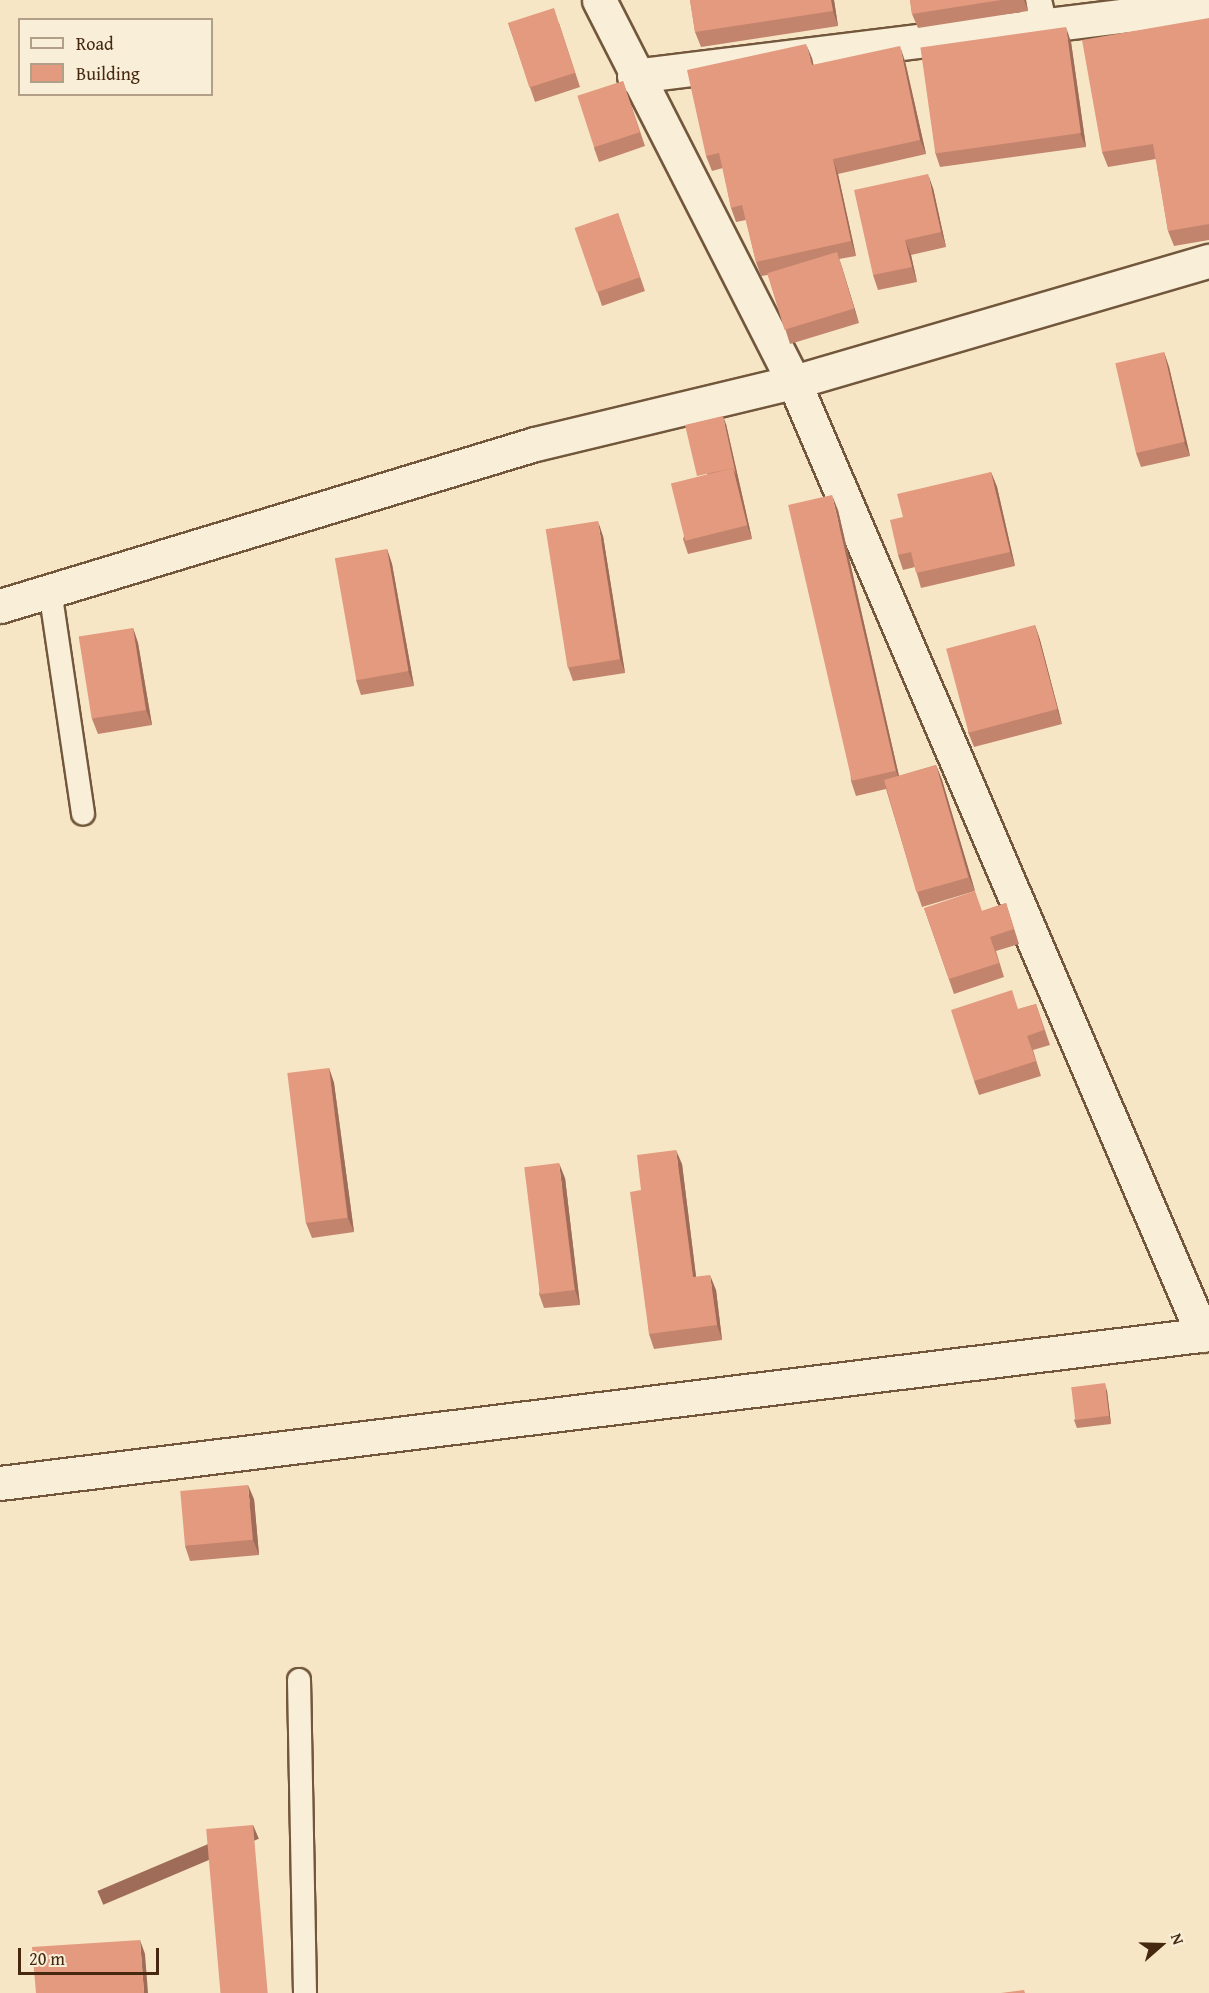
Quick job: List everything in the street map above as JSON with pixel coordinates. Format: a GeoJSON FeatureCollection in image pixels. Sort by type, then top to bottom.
{"type":"FeatureCollection","features":[{"type":"Feature","properties":{"kind":"street"},"geometry":{"type":"LineString","coordinates":[[0,1483],[1206,1335],[795,382],[634,76],[599,0]]}},
{"type":"Feature","properties":{"kind":"street"},"geometry":{"type":"LineString","coordinates":[[634,76],[1037,14],[1209,5]]}},
{"type":"Feature","properties":{"kind":"street"},"geometry":{"type":"LineString","coordinates":[[0,606],[536,444],[795,382],[1209,261]]}},
{"type":"Feature","properties":{"kind":"lane"},"geometry":{"type":"LineString","coordinates":[[50,590],[83,814]]}},
{"type":"Feature","properties":{"kind":"lane"},"geometry":{"type":"LineString","coordinates":[[299,1680],[305,1993]]}},
{"type":"Feature","properties":{"kind":"building"},"geometry":{"type":"Polygon","coordinates":[[[690,0],[831,0],[833,11],[695,32],[690,0]]]}},
{"type":"Feature","properties":{"kind":"building"},"geometry":{"type":"Polygon","coordinates":[[[910,0],[1001,0],[912,14],[910,0]]]}},
{"type":"Feature","properties":{"kind":"building"},"geometry":{"type":"Polygon","coordinates":[[[554,8],[575,73],[529,88],[508,23],[554,8]]]}},
{"type":"Feature","properties":{"kind":"building"},"geometry":{"type":"Polygon","coordinates":[[[1209,18],[1209,224],[1168,231],[1153,144],[1102,152],[1082,40],[1209,18]]]}},
{"type":"Feature","properties":{"kind":"building"},"geometry":{"type":"Polygon","coordinates":[[[1066,27],[1081,133],[935,153],[920,47],[1066,27]]]}},
{"type":"Feature","properties":{"kind":"building"},"geometry":{"type":"Polygon","coordinates":[[[806,44],[812,65],[900,46],[920,140],[833,159],[851,241],[756,262],[742,205],[731,208],[719,153],[706,156],[687,70],[806,44]]]}},
{"type":"Feature","properties":{"kind":"building"},"geometry":{"type":"Polygon","coordinates":[[[623,81],[640,132],[594,147],[577,96],[623,81]]]}},
{"type":"Feature","properties":{"kind":"building"},"geometry":{"type":"Polygon","coordinates":[[[928,174],[941,232],[905,240],[912,267],[873,275],[854,190],[928,174]]]}},
{"type":"Feature","properties":{"kind":"building"},"geometry":{"type":"Polygon","coordinates":[[[618,213],[640,277],[597,292],[575,228],[618,213]]]}},
{"type":"Feature","properties":{"kind":"building"},"geometry":{"type":"Polygon","coordinates":[[[837,252],[854,308],[784,330],[767,273],[837,252]]]}},
{"type":"Feature","properties":{"kind":"building"},"geometry":{"type":"Polygon","coordinates":[[[1164,352],[1185,442],[1136,453],[1115,363],[1164,352]]]}},
{"type":"Feature","properties":{"kind":"building"},"geometry":{"type":"Polygon","coordinates":[[[723,416],[736,475],[733,468],[697,476],[685,425],[723,416]]]}},
{"type":"Feature","properties":{"kind":"building"},"geometry":{"type":"Polygon","coordinates":[[[733,468],[747,525],[685,541],[671,483],[733,468]]]}},
{"type":"Feature","properties":{"kind":"building"},"geometry":{"type":"Polygon","coordinates":[[[991,472],[1010,552],[916,573],[911,552],[898,555],[890,520],[903,517],[897,494],[991,472]]]}},
{"type":"Feature","properties":{"kind":"building"},"geometry":{"type":"Polygon","coordinates":[[[832,495],[896,771],[852,781],[788,505],[832,495]]]}},
{"type":"Feature","properties":{"kind":"building"},"geometry":{"type":"Polygon","coordinates":[[[598,521],[620,659],[568,668],[546,529],[598,521]]]}},
{"type":"Feature","properties":{"kind":"building"},"geometry":{"type":"Polygon","coordinates":[[[387,549],[409,671],[356,680],[335,558],[387,549]]]}},
{"type":"Feature","properties":{"kind":"building"},"geometry":{"type":"Polygon","coordinates":[[[1035,625],[1058,709],[969,733],[946,649],[1035,625]]]}},
{"type":"Feature","properties":{"kind":"building"},"geometry":{"type":"Polygon","coordinates":[[[133,628],[146,710],[92,719],[79,637],[133,628]]]}},
{"type":"Feature","properties":{"kind":"building"},"geometry":{"type":"Polygon","coordinates":[[[936,765],[968,877],[916,892],[884,780],[936,765]]]}},
{"type":"Feature","properties":{"kind":"building"},"geometry":{"type":"Polygon","coordinates":[[[975,891],[982,911],[1006,903],[1014,929],[990,937],[999,963],[949,979],[924,908],[975,891]]]}},
{"type":"Feature","properties":{"kind":"building"},"geometry":{"type":"Polygon","coordinates":[[[1012,990],[1018,1009],[1036,1004],[1044,1030],[1027,1036],[1036,1061],[974,1081],[951,1010],[1012,990]]]}},
{"type":"Feature","properties":{"kind":"building"},"geometry":{"type":"Polygon","coordinates":[[[329,1068],[347,1218],[306,1223],[287,1073],[329,1068]]]}},
{"type":"Feature","properties":{"kind":"building"},"geometry":{"type":"Polygon","coordinates":[[[676,1150],[693,1277],[710,1275],[717,1325],[649,1334],[630,1192],[641,1190],[637,1155],[676,1150]]]}},
{"type":"Feature","properties":{"kind":"building"},"geometry":{"type":"Polygon","coordinates":[[[559,1163],[575,1290],[540,1294],[524,1167],[559,1163]]]}},
{"type":"Feature","properties":{"kind":"building"},"geometry":{"type":"Polygon","coordinates":[[[1105,1383],[1109,1416],[1075,1420],[1071,1387],[1105,1383]]]}},
{"type":"Feature","properties":{"kind":"building"},"geometry":{"type":"Polygon","coordinates":[[[248,1485],[253,1540],[185,1546],[180,1491],[248,1485]]]}},
{"type":"Feature","properties":{"kind":"building"},"geometry":{"type":"Polygon","coordinates":[[[253,1825],[268,1993],[221,1993],[206,1829],[253,1825]]]}},
{"type":"Feature","properties":{"kind":"building"},"geometry":{"type":"Polygon","coordinates":[[[140,1940],[144,1993],[36,1993],[32,1947],[140,1940]]]}},
{"type":"Feature","properties":{"kind":"building"},"geometry":{"type":"Polygon","coordinates":[[[1024,1990],[1025,1993],[1001,1993],[1024,1990]]]}}]}
